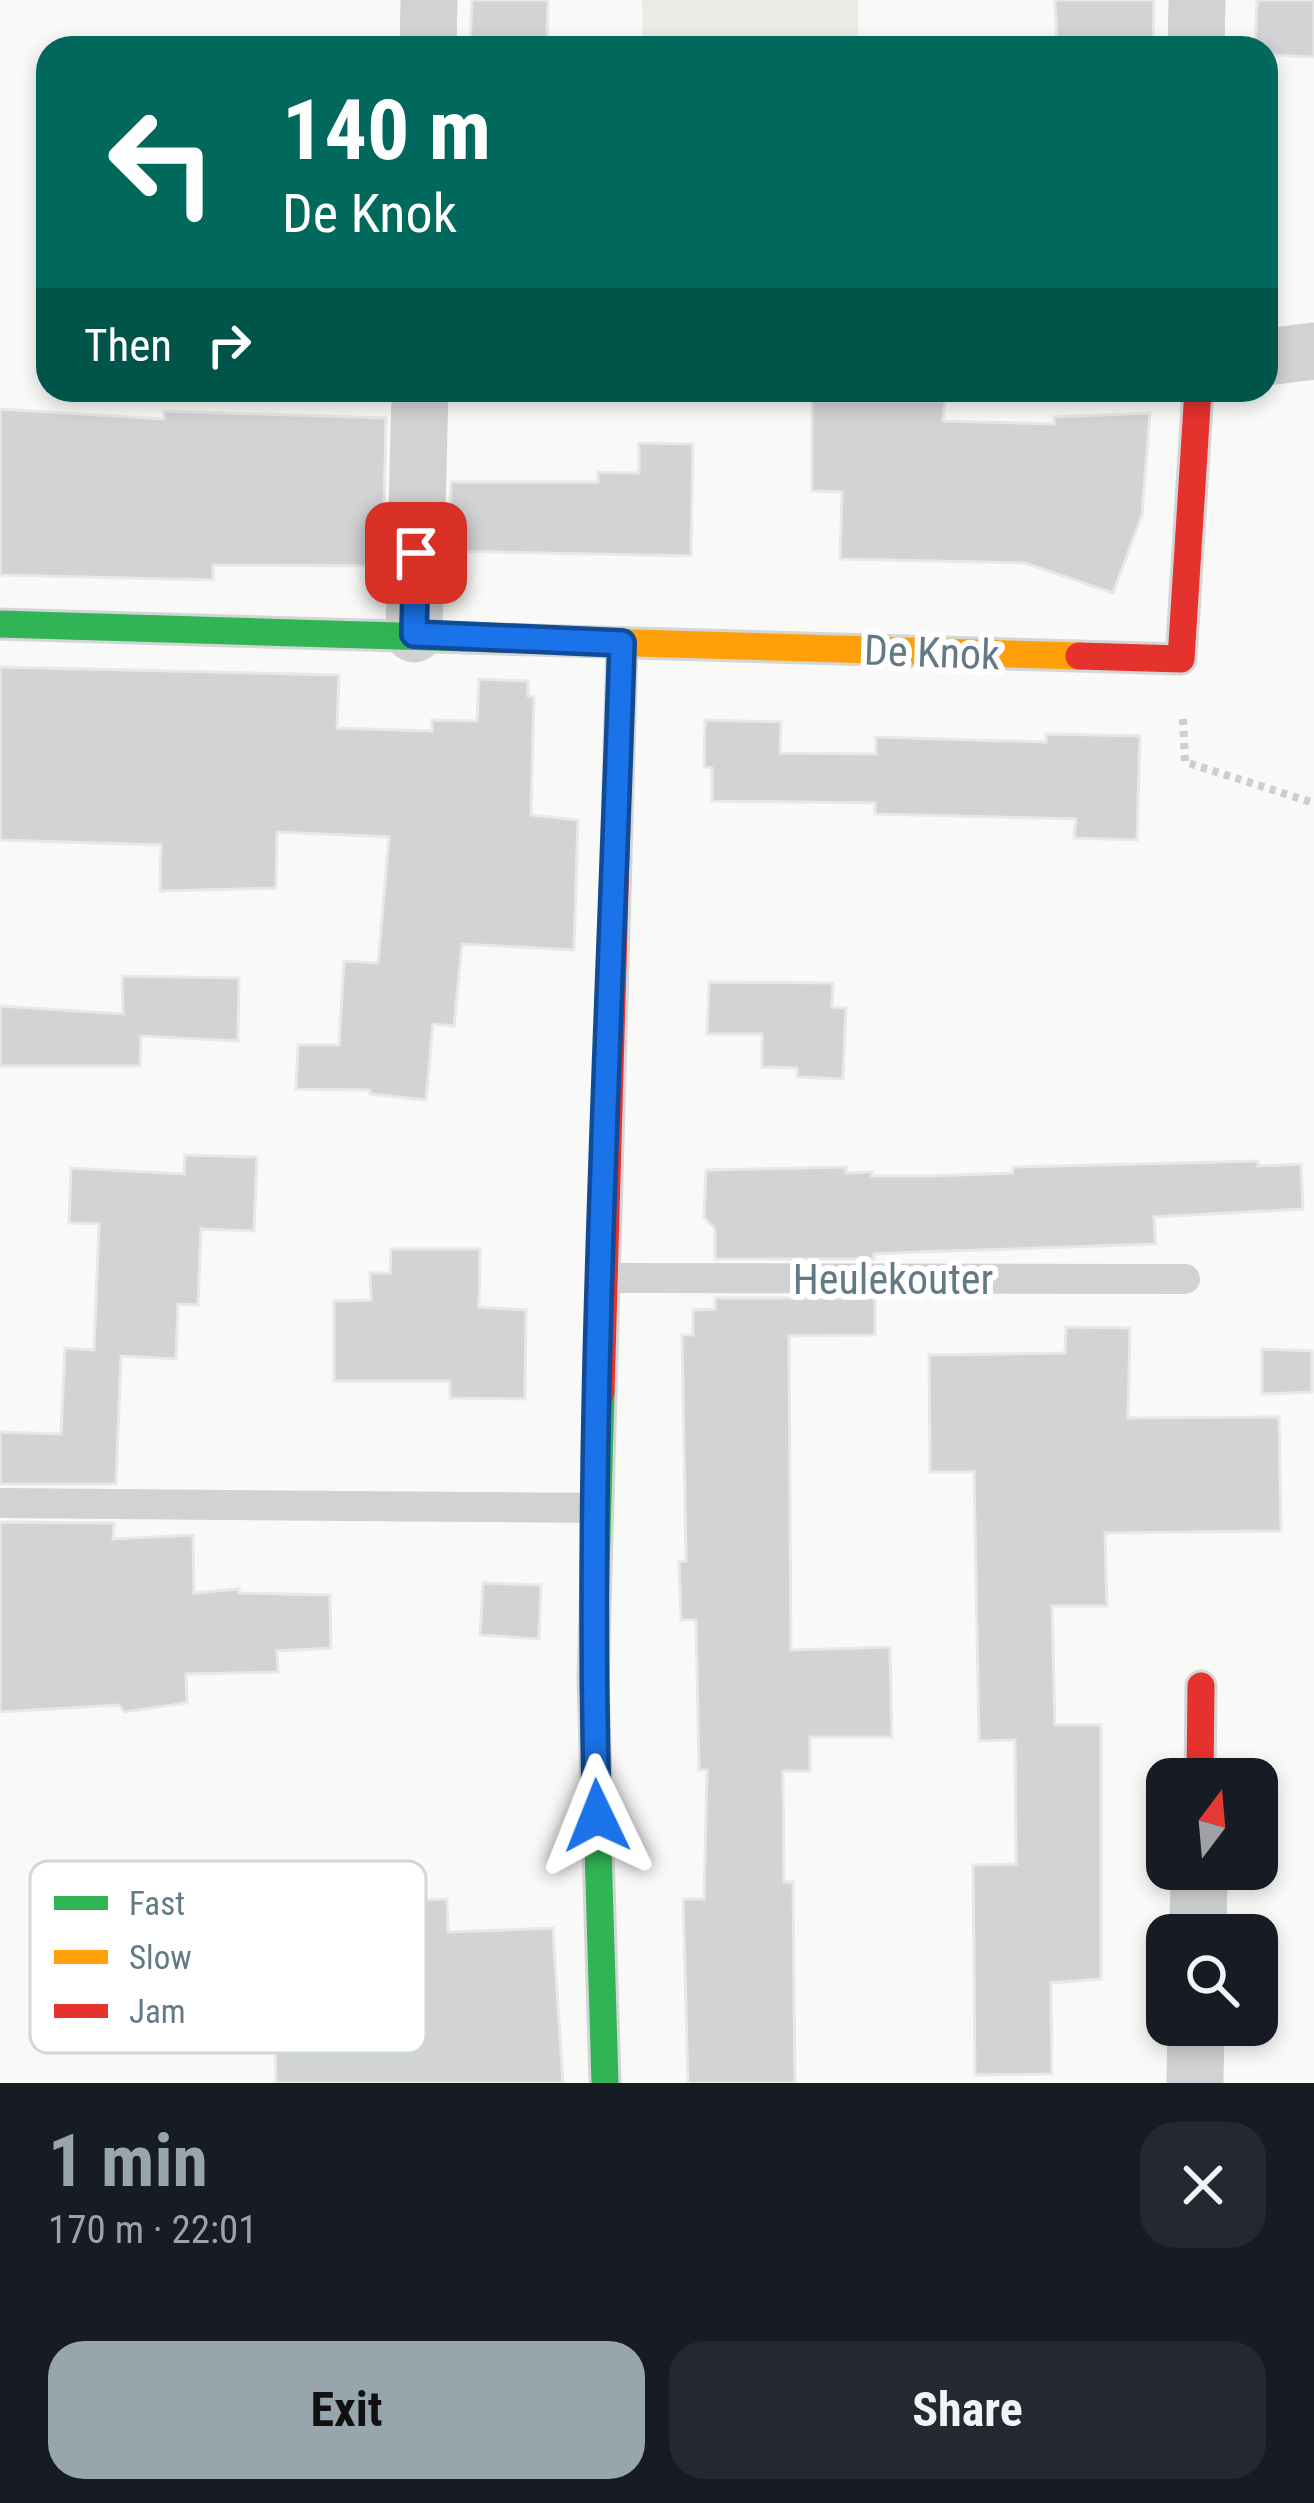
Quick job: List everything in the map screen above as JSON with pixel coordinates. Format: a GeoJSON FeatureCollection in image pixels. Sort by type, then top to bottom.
{"type":"FeatureCollection","features":[{"type":"Feature","properties":{"kind":"street"},"geometry":{"type":"LineString","coordinates":[[428,36],[429,0]]}},
{"type":"Feature","properties":{"kind":"street"},"geometry":{"type":"LineString","coordinates":[[1196,36],[1197,0]]}},
{"type":"Feature","properties":{"kind":"street"},"geometry":{"type":"LineString","coordinates":[[1278,356],[1314,351]]}},
{"type":"Feature","properties":{"kind":"street"},"geometry":{"type":"LineString","coordinates":[[414,634],[420,402]]}},
{"type":"Feature","properties":{"kind":"street"},"geometry":{"type":"LineString","coordinates":[[1180,659],[1197,402]]}},
{"type":"Feature","properties":{"kind":"street","name":"De Knok"},"geometry":{"type":"LineString","coordinates":[[0,624],[1180,659]]}},
{"type":"Feature","properties":{"kind":"street"},"geometry":{"type":"LineString","coordinates":[[605,2083],[593,1680],[622,643]]}},
{"type":"Feature","properties":{"kind":"street"},"geometry":{"type":"LineString","coordinates":[[1200,1758],[1202,1686]]}},
{"type":"Feature","properties":{"kind":"street"},"geometry":{"type":"LineString","coordinates":[[1195,2083],[1196,2046]]}},
{"type":"Feature","properties":{"kind":"lane","name":"Heulekouter"},"geometry":{"type":"LineString","coordinates":[[601,1278],[1185,1279]]}},
{"type":"Feature","properties":{"kind":"lane"},"geometry":{"type":"LineString","coordinates":[[0,1503],[597,1508]]}},
{"type":"Feature","properties":{"kind":"path"},"geometry":{"type":"LineString","coordinates":[[1180,659],[1184,762],[1314,803]]}},
{"type":"Feature","properties":{"kind":"shaded area"},"geometry":{"type":"Polygon","coordinates":[[[642,0],[858,0],[858,36],[643,36],[642,0]]]}},
{"type":"Feature","properties":{"kind":"building"},"geometry":{"type":"Polygon","coordinates":[[[472,0],[548,0],[547,36],[470,36],[472,0]]]}},
{"type":"Feature","properties":{"kind":"building"},"geometry":{"type":"Polygon","coordinates":[[[1055,0],[1154,0],[1153,36],[1057,36],[1055,0]]]}},
{"type":"Feature","properties":{"kind":"building"},"geometry":{"type":"Polygon","coordinates":[[[1257,0],[1314,0],[1314,57],[1278,56],[1278,36],[1256,36],[1257,0]]]}},
{"type":"Feature","properties":{"kind":"building"},"geometry":{"type":"Polygon","coordinates":[[[812,402],[945,402],[943,421],[1054,424],[1054,417],[1150,413],[1142,515],[1113,593],[1025,563],[840,559],[842,492],[812,491],[812,402]]]}},
{"type":"Feature","properties":{"kind":"building"},"geometry":{"type":"Polygon","coordinates":[[[0,409],[164,419],[164,411],[386,418],[383,566],[213,565],[213,580],[0,575],[0,409]]]}},
{"type":"Feature","properties":{"kind":"building"},"geometry":{"type":"Polygon","coordinates":[[[639,443],[693,444],[691,556],[449,551],[451,482],[598,482],[598,472],[639,473],[639,443]]]}},
{"type":"Feature","properties":{"kind":"building"},"geometry":{"type":"Polygon","coordinates":[[[0,667],[339,675],[337,728],[432,731],[432,720],[477,721],[479,679],[528,681],[528,696],[534,697],[531,815],[578,820],[574,950],[462,944],[454,1026],[433,1024],[426,1100],[370,1094],[370,1090],[296,1089],[298,1045],[339,1045],[344,961],[378,963],[389,837],[277,832],[276,888],[160,891],[161,845],[0,840],[0,667]]]}},
{"type":"Feature","properties":{"kind":"building"},"geometry":{"type":"Polygon","coordinates":[[[705,720],[781,722],[780,753],[876,754],[876,737],[1046,742],[1046,734],[1140,736],[1137,840],[1074,838],[1076,819],[875,814],[875,803],[712,801],[712,768],[704,767],[705,720]]]}},
{"type":"Feature","properties":{"kind":"building"},"geometry":{"type":"Polygon","coordinates":[[[122,976],[239,978],[238,1041],[141,1036],[140,1066],[0,1066],[0,1006],[123,1014],[122,976]]]}},
{"type":"Feature","properties":{"kind":"building"},"geometry":{"type":"Polygon","coordinates":[[[709,982],[833,983],[832,1007],[846,1008],[843,1079],[797,1077],[797,1068],[762,1067],[762,1034],[707,1034],[709,982]]]}},
{"type":"Feature","properties":{"kind":"building"},"geometry":{"type":"Polygon","coordinates":[[[185,1155],[257,1157],[254,1231],[201,1229],[198,1305],[178,1304],[176,1359],[121,1356],[116,1484],[0,1484],[0,1432],[61,1434],[65,1348],[94,1350],[99,1224],[69,1223],[71,1168],[184,1174],[185,1155]]]}},
{"type":"Feature","properties":{"kind":"building"},"geometry":{"type":"Polygon","coordinates":[[[1258,1161],[1258,1166],[1301,1164],[1303,1209],[1154,1217],[1156,1244],[874,1254],[874,1259],[715,1259],[715,1229],[704,1217],[706,1170],[846,1167],[846,1173],[872,1172],[872,1176],[929,1176],[1013,1173],[1013,1167],[1258,1161]]]}},
{"type":"Feature","properties":{"kind":"building"},"geometry":{"type":"Polygon","coordinates":[[[391,1249],[480,1249],[479,1307],[526,1310],[525,1399],[450,1398],[450,1381],[334,1381],[334,1301],[371,1300],[370,1273],[390,1273],[391,1249]]]}},
{"type":"Feature","properties":{"kind":"building"},"geometry":{"type":"Polygon","coordinates":[[[715,1298],[875,1298],[875,1335],[789,1336],[791,1650],[890,1647],[892,1737],[810,1737],[810,1771],[783,1771],[784,1882],[793,1882],[795,2083],[688,2083],[683,1899],[704,1899],[707,1770],[699,1770],[696,1620],[681,1620],[679,1562],[686,1561],[682,1335],[693,1335],[693,1310],[715,1309],[715,1298]]]}},
{"type":"Feature","properties":{"kind":"building"},"geometry":{"type":"Polygon","coordinates":[[[1066,1327],[1130,1328],[1128,1418],[1279,1417],[1281,1531],[1105,1533],[1107,1606],[1052,1606],[1055,1725],[1101,1725],[1101,1979],[1051,1983],[1052,2074],[975,2075],[973,1865],[1016,1864],[1015,1740],[979,1741],[974,1472],[930,1472],[929,1355],[1065,1353],[1066,1327]]]}},
{"type":"Feature","properties":{"kind":"building"},"geometry":{"type":"Polygon","coordinates":[[[1262,1349],[1312,1351],[1312,1392],[1262,1394],[1262,1349]]]}},
{"type":"Feature","properties":{"kind":"building"},"geometry":{"type":"Polygon","coordinates":[[[0,1522],[114,1523],[113,1539],[193,1535],[194,1593],[239,1589],[239,1593],[330,1595],[331,1648],[277,1651],[278,1672],[186,1674],[187,1703],[124,1712],[119,1705],[0,1712],[0,1522]]]}},
{"type":"Feature","properties":{"kind":"building"},"geometry":{"type":"Polygon","coordinates":[[[483,1583],[541,1585],[539,1639],[480,1635],[483,1583]]]}},
{"type":"Feature","properties":{"kind":"building"},"geometry":{"type":"Polygon","coordinates":[[[447,1899],[448,1932],[553,1928],[563,2083],[276,2083],[275,2053],[426,2053],[426,1900],[447,1899]]]}},
{"type":"Feature","properties":{"kind":"traffic: fast"},"geometry":{"type":"LineString","coordinates":[[0,624],[465,638]]}},
{"type":"Feature","properties":{"kind":"traffic: fast"},"geometry":{"type":"LineString","coordinates":[[601,1392],[593,1680],[605,2083]]}},
{"type":"Feature","properties":{"kind":"traffic: slow"},"geometry":{"type":"LineString","coordinates":[[465,638],[1079,656]]}},
{"type":"Feature","properties":{"kind":"traffic: jam"},"geometry":{"type":"LineString","coordinates":[[1079,656],[1181,659],[1197,402]]}},
{"type":"Feature","properties":{"kind":"traffic: jam"},"geometry":{"type":"LineString","coordinates":[[601,1392],[622,643]]}},
{"type":"Feature","properties":{"kind":"traffic: jam"},"geometry":{"type":"LineString","coordinates":[[1200,1758],[1201,1686]]}},
{"type":"Feature","properties":{"kind":"route"},"geometry":{"type":"LineString","coordinates":[[416,553],[414,634],[622,643],[601,1278],[593,1680],[597,1816]]}}]}
